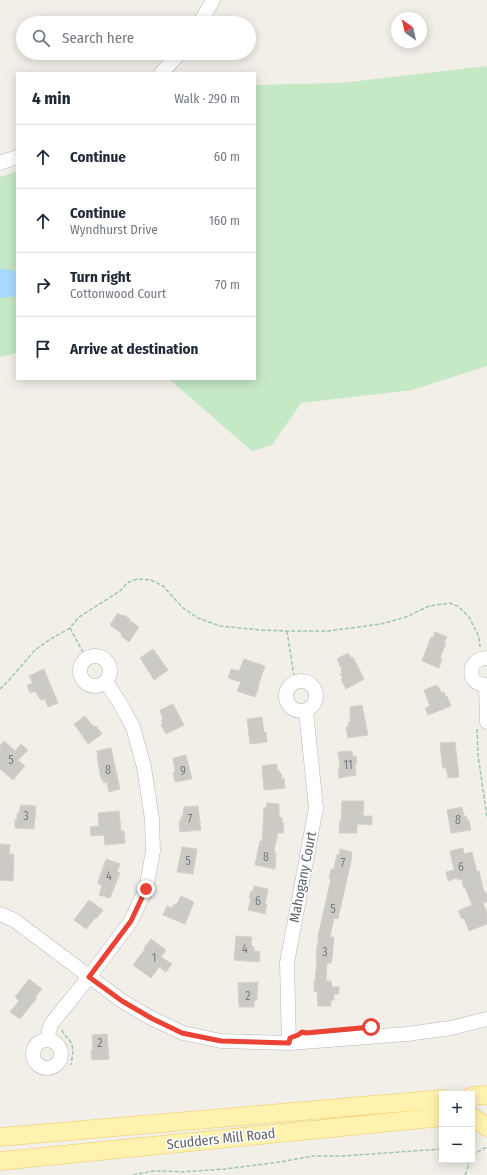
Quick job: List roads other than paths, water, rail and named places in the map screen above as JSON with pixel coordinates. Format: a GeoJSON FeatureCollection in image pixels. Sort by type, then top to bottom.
{"type":"FeatureCollection","features":[{"type":"Feature","properties":{"kind":"main road"},"geometry":{"type":"LineString","coordinates":[[475,1096],[487,1095]]}},
{"type":"Feature","properties":{"kind":"main road","name":"Scudders Mill Road"},"geometry":{"type":"LineString","coordinates":[[0,1137],[439,1099]]}},
{"type":"Feature","properties":{"kind":"main road"},"geometry":{"type":"LineString","coordinates":[[475,1114],[487,1113]]}},
{"type":"Feature","properties":{"kind":"main road","name":"Scudders Mill Road"},"geometry":{"type":"LineString","coordinates":[[0,1161],[439,1117]]}},
{"type":"Feature","properties":{"kind":"main road"},"geometry":{"type":"LineString","coordinates":[[475,1119],[487,1127]]}},
{"type":"Feature","properties":{"kind":"street"},"geometry":{"type":"LineString","coordinates":[[204,16],[213,0]]}},
{"type":"Feature","properties":{"kind":"street"},"geometry":{"type":"LineString","coordinates":[[162,72],[173,60]]}},
{"type":"Feature","properties":{"kind":"street"},"geometry":{"type":"LineString","coordinates":[[0,163],[16,157]]}},
{"type":"Feature","properties":{"kind":"street"},"geometry":{"type":"LineString","coordinates":[[97,655],[105,659],[110,667],[109,677],[106,682],[98,686],[92,686],[84,682],[79,671],[80,666],[86,658],[97,655]]}},
{"type":"Feature","properties":{"kind":"street"},"geometry":{"type":"LineString","coordinates":[[484,658],[475,662],[471,672],[477,683],[486,685],[487,722]]}},
{"type":"Feature","properties":{"kind":"street"},"geometry":{"type":"LineString","coordinates":[[302,681],[315,689],[316,699],[313,706],[306,711],[296,711],[289,706],[287,701],[287,691],[295,682],[302,681]]}},
{"type":"Feature","properties":{"kind":"street"},"geometry":{"type":"LineString","coordinates":[[48,1039],[51,1024],[131,921],[146,889],[152,851],[152,819],[144,767],[133,727],[106,682]]}},
{"type":"Feature","properties":{"kind":"street","name":"Mahogany Court"},"geometry":{"type":"LineString","coordinates":[[289,1043],[287,963],[316,808],[306,711]]}},
{"type":"Feature","properties":{"kind":"street"},"geometry":{"type":"LineString","coordinates":[[0,914],[14,920],[122,1001],[151,1018],[182,1033],[221,1041],[289,1043],[414,1033],[451,1028],[487,1018]]}},
{"type":"Feature","properties":{"kind":"water"},"geometry":{"type":"Polygon","coordinates":[[[3,268],[16,272],[16,296],[0,298],[0,269],[3,268]]]}}]}
